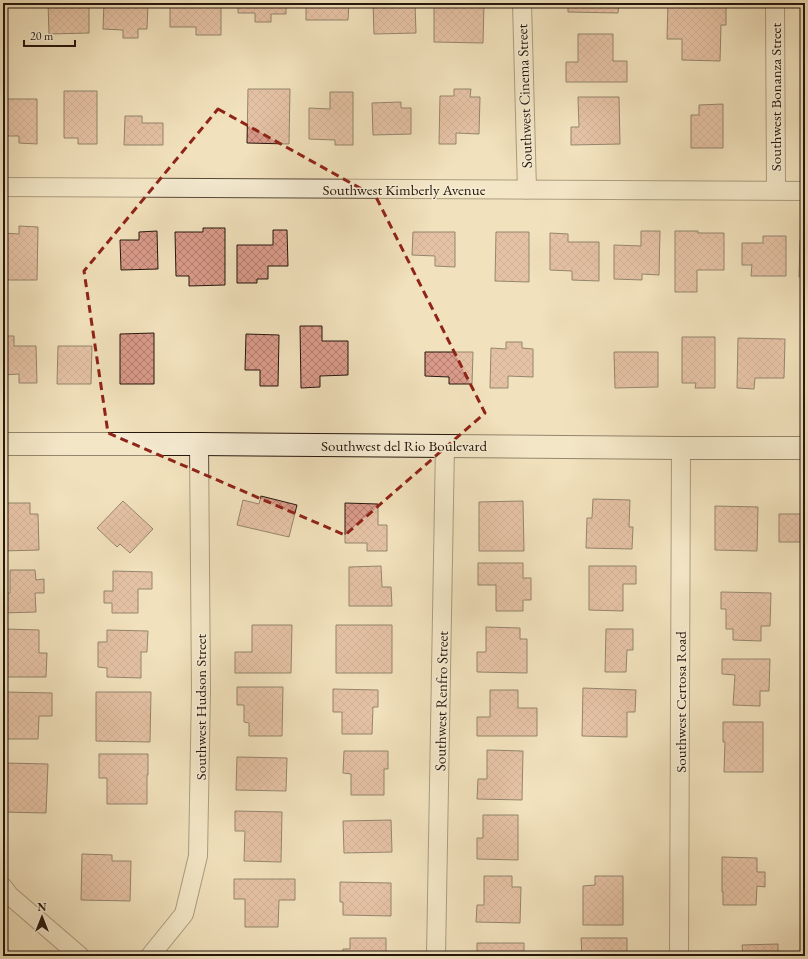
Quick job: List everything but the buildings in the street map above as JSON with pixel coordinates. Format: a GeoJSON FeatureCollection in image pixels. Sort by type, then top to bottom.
{"type":"FeatureCollection","features":[{"type":"Feature","properties":{"kind":"street","name":"Southwest Cinema Street"},"geometry":{"type":"LineString","coordinates":[[522,3],[527,190]]}},
{"type":"Feature","properties":{"kind":"street","name":"Southwest Bonanza Street"},"geometry":{"type":"LineString","coordinates":[[775,3],[776,191]]}},
{"type":"Feature","properties":{"kind":"street","name":"Southwest Kimberly Avenue"},"geometry":{"type":"LineString","coordinates":[[3,187],[805,191]]}},
{"type":"Feature","properties":{"kind":"street","name":"Southwest del Rio Boulevard"},"geometry":{"type":"LineString","coordinates":[[3,444],[445,445],[805,448]]}},
{"type":"Feature","properties":{"kind":"street","name":"Southwest Hudson Street"},"geometry":{"type":"LineString","coordinates":[[150,956],[184,914],[198,856],[201,690],[199,444]]}},
{"type":"Feature","properties":{"kind":"street","name":"Southwest Renfro Street"},"geometry":{"type":"LineString","coordinates":[[436,956],[445,445]]}},
{"type":"Feature","properties":{"kind":"street","name":"Southwest Certosa Road"},"geometry":{"type":"LineString","coordinates":[[680,956],[681,448]]}},
{"type":"Feature","properties":{"kind":"street"},"geometry":{"type":"LineString","coordinates":[[3,887],[9,895],[80,956]]}},
{"type":"Feature","properties":{"kind":"highlighted area"},"geometry":{"type":"Polygon","coordinates":[[[218,109],[376,197],[485,413],[345,535],[108,433],[84,271],[218,109]]]}}]}
